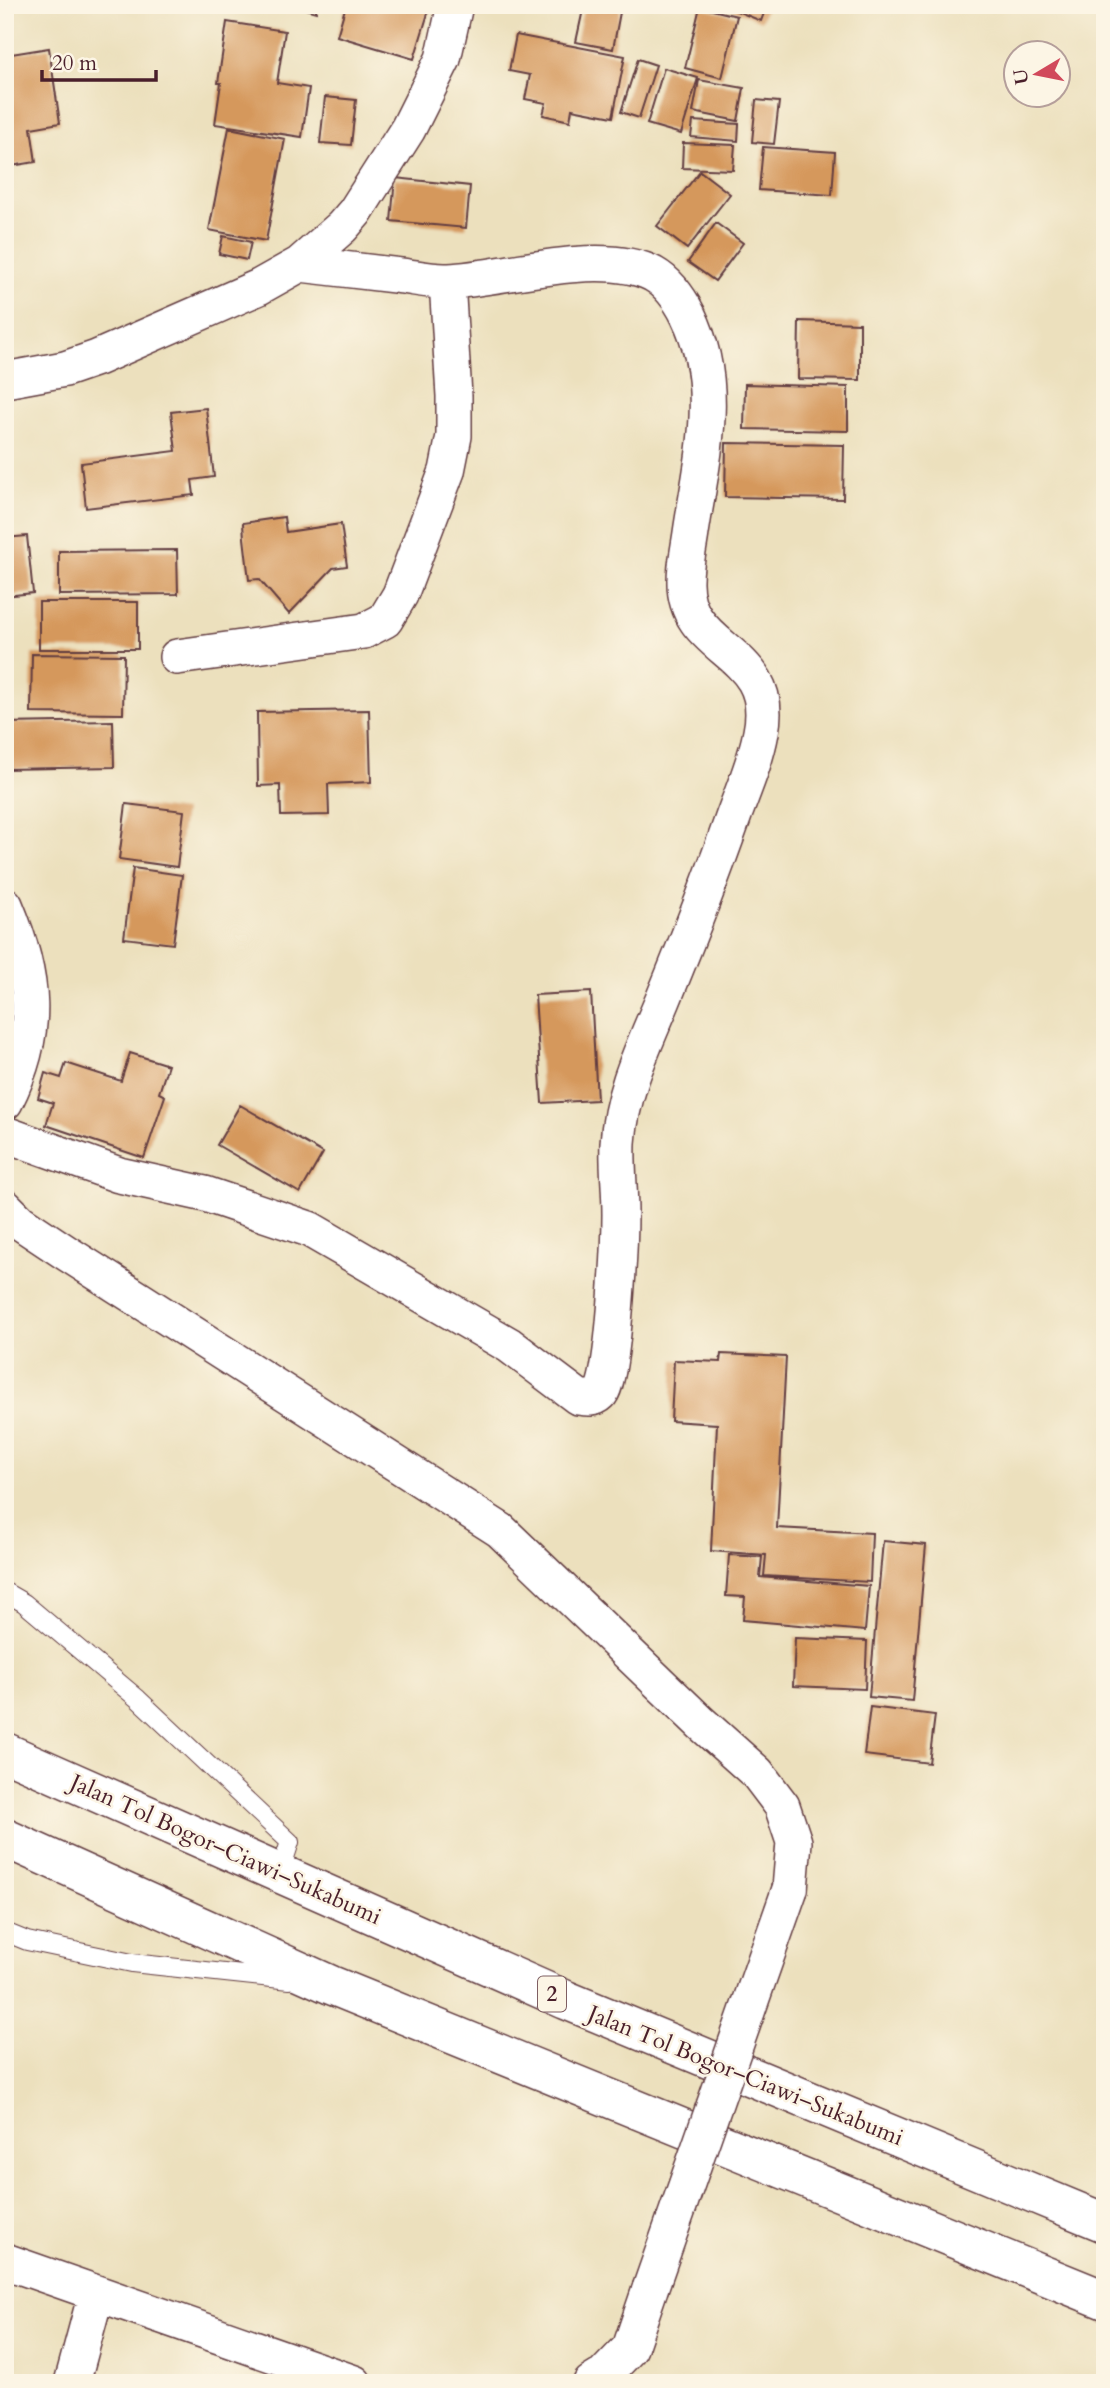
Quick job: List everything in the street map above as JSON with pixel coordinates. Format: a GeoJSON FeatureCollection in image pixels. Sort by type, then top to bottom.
{"type":"FeatureCollection","features":[{"type":"Feature","properties":{"kind":"highway","name":"Jalan Tol Bogor–Ciawi–Sukabumi"},"geometry":{"type":"LineString","coordinates":[[5,1752],[566,2000],[1105,2223]]}},
{"type":"Feature","properties":{"kind":"highway"},"geometry":{"type":"LineString","coordinates":[[5,1838],[331,1985],[1105,2300]]}},
{"type":"Feature","properties":{"kind":"street"},"geometry":{"type":"LineString","coordinates":[[5,380],[65,369],[97,358],[259,287],[299,264],[355,212],[408,129],[443,59],[455,5]]}},
{"type":"Feature","properties":{"kind":"street"},"geometry":{"type":"LineString","coordinates":[[5,1134],[119,1175],[205,1194],[309,1229],[509,1345],[578,1397],[592,1398],[603,1391],[608,1375],[613,1326],[620,1213],[618,1142],[621,1115],[629,1083],[701,909],[761,734],[763,702],[760,689],[739,660],[699,628],[686,598],[685,568],[709,415],[705,363],[696,332],[672,289],[654,274],[630,266],[550,267],[447,281],[299,264]]}},
{"type":"Feature","properties":{"kind":"street"},"geometry":{"type":"LineString","coordinates":[[177,657],[364,631],[385,620],[400,595],[447,471],[452,448],[454,396],[447,281]]}},
{"type":"Feature","properties":{"kind":"street"},"geometry":{"type":"LineString","coordinates":[[5,905],[22,950],[31,1016],[18,1078],[5,1102]]}},
{"type":"Feature","properties":{"kind":"street"},"geometry":{"type":"LineString","coordinates":[[5,1207],[20,1222],[65,1252],[500,1530],[701,1723],[757,1773],[782,1806],[794,1842],[790,1889],[630,2348],[604,2375],[591,2383]]}},
{"type":"Feature","properties":{"kind":"street"},"geometry":{"type":"LineString","coordinates":[[5,2260],[354,2383]]}},
{"type":"Feature","properties":{"kind":"street"},"geometry":{"type":"LineString","coordinates":[[72,2383],[96,2294]]}},
{"type":"Feature","properties":{"kind":"lane"},"geometry":{"type":"LineString","coordinates":[[5,1592],[24,1603],[138,1699],[289,1842],[280,1873]]}},
{"type":"Feature","properties":{"kind":"lane"},"geometry":{"type":"LineString","coordinates":[[5,1932],[27,1941],[132,1963],[331,1985]]}},
{"type":"Feature","properties":{"kind":"building"},"geometry":{"type":"Polygon","coordinates":[[[291,5],[317,5],[316,12],[291,5]]]}},
{"type":"Feature","properties":{"kind":"building"},"geometry":{"type":"Polygon","coordinates":[[[346,5],[414,5],[429,10],[414,59],[337,36],[346,5]]]}},
{"type":"Feature","properties":{"kind":"building"},"geometry":{"type":"Polygon","coordinates":[[[584,5],[621,7],[613,49],[576,42],[584,5]]]}},
{"type":"Feature","properties":{"kind":"building"},"geometry":{"type":"Polygon","coordinates":[[[722,5],[767,5],[761,21],[722,5]]]}},
{"type":"Feature","properties":{"kind":"building"},"geometry":{"type":"Polygon","coordinates":[[[700,7],[737,16],[722,78],[685,68],[700,7]]]}},
{"type":"Feature","properties":{"kind":"building"},"geometry":{"type":"Polygon","coordinates":[[[227,22],[285,31],[277,83],[309,88],[302,137],[215,124],[227,22]]]}},
{"type":"Feature","properties":{"kind":"building"},"geometry":{"type":"Polygon","coordinates":[[[516,35],[625,56],[613,117],[572,109],[570,121],[543,115],[546,103],[525,99],[530,75],[509,71],[516,35]]]}},
{"type":"Feature","properties":{"kind":"building"},"geometry":{"type":"Polygon","coordinates":[[[49,48],[60,123],[31,128],[36,162],[5,167],[5,55],[49,48]]]}},
{"type":"Feature","properties":{"kind":"building"},"geometry":{"type":"Polygon","coordinates":[[[638,59],[656,65],[639,118],[621,112],[638,59]]]}},
{"type":"Feature","properties":{"kind":"building"},"geometry":{"type":"Polygon","coordinates":[[[664,68],[698,78],[681,134],[647,124],[664,68]]]}},
{"type":"Feature","properties":{"kind":"building"},"geometry":{"type":"Polygon","coordinates":[[[699,80],[744,88],[738,121],[693,112],[699,80]]]}},
{"type":"Feature","properties":{"kind":"building"},"geometry":{"type":"Polygon","coordinates":[[[325,97],[356,100],[351,145],[320,143],[325,97]]]}},
{"type":"Feature","properties":{"kind":"building"},"geometry":{"type":"Polygon","coordinates":[[[756,100],[779,102],[774,144],[752,142],[756,100]]]}},
{"type":"Feature","properties":{"kind":"building"},"geometry":{"type":"Polygon","coordinates":[[[693,121],[739,124],[738,141],[691,137],[693,121]]]}},
{"type":"Feature","properties":{"kind":"building"},"geometry":{"type":"Polygon","coordinates":[[[229,128],[285,139],[266,241],[209,230],[229,128]]]}},
{"type":"Feature","properties":{"kind":"building"},"geometry":{"type":"Polygon","coordinates":[[[683,143],[735,145],[733,170],[682,168],[683,143]]]}},
{"type":"Feature","properties":{"kind":"building"},"geometry":{"type":"Polygon","coordinates":[[[763,147],[835,152],[832,195],[759,190],[763,147]]]}},
{"type":"Feature","properties":{"kind":"building"},"geometry":{"type":"Polygon","coordinates":[[[700,171],[730,194],[687,249],[657,226],[700,171]]]}},
{"type":"Feature","properties":{"kind":"building"},"geometry":{"type":"Polygon","coordinates":[[[395,178],[470,186],[466,228],[391,221],[395,178]]]}},
{"type":"Feature","properties":{"kind":"building"},"geometry":{"type":"Polygon","coordinates":[[[716,223],[743,243],[715,281],[688,262],[716,223]]]}},
{"type":"Feature","properties":{"kind":"building"},"geometry":{"type":"Polygon","coordinates":[[[223,236],[251,242],[247,260],[219,254],[223,236]]]}},
{"type":"Feature","properties":{"kind":"building"},"geometry":{"type":"Polygon","coordinates":[[[799,321],[860,323],[860,380],[798,379],[799,321]]]}},
{"type":"Feature","properties":{"kind":"building"},"geometry":{"type":"Polygon","coordinates":[[[745,384],[848,387],[848,431],[744,429],[745,384]]]}},
{"type":"Feature","properties":{"kind":"building"},"geometry":{"type":"Polygon","coordinates":[[[206,408],[214,477],[192,480],[194,495],[86,508],[81,463],[176,451],[171,412],[206,408]]]}},
{"type":"Feature","properties":{"kind":"building"},"geometry":{"type":"Polygon","coordinates":[[[726,443],[844,445],[843,499],[725,497],[726,443]]]}},
{"type":"Feature","properties":{"kind":"building"},"geometry":{"type":"Polygon","coordinates":[[[284,517],[286,532],[341,524],[347,566],[333,568],[289,614],[259,579],[249,580],[243,523],[284,517]]]}},
{"type":"Feature","properties":{"kind":"building"},"geometry":{"type":"Polygon","coordinates":[[[27,536],[33,593],[5,596],[5,538],[27,536]]]}},
{"type":"Feature","properties":{"kind":"building"},"geometry":{"type":"Polygon","coordinates":[[[177,550],[178,594],[59,595],[59,551],[177,550]]]}},
{"type":"Feature","properties":{"kind":"building"},"geometry":{"type":"Polygon","coordinates":[[[39,602],[138,602],[138,649],[39,649],[39,602]]]}},
{"type":"Feature","properties":{"kind":"building"},"geometry":{"type":"Polygon","coordinates":[[[32,654],[124,655],[123,714],[31,713],[32,654]]]}},
{"type":"Feature","properties":{"kind":"building"},"geometry":{"type":"Polygon","coordinates":[[[369,710],[371,782],[328,784],[329,815],[281,816],[280,785],[258,786],[257,712],[369,710]]]}},
{"type":"Feature","properties":{"kind":"building"},"geometry":{"type":"Polygon","coordinates":[[[113,721],[114,767],[5,769],[5,723],[113,721]]]}},
{"type":"Feature","properties":{"kind":"building"},"geometry":{"type":"Polygon","coordinates":[[[126,804],[184,811],[177,867],[119,859],[126,804]]]}},
{"type":"Feature","properties":{"kind":"building"},"geometry":{"type":"Polygon","coordinates":[[[133,868],[182,875],[173,944],[124,938],[133,868]]]}},
{"type":"Feature","properties":{"kind":"building"},"geometry":{"type":"Polygon","coordinates":[[[591,992],[597,1100],[542,1103],[535,995],[591,992]]]}},
{"type":"Feature","properties":{"kind":"building"},"geometry":{"type":"Polygon","coordinates":[[[130,1053],[168,1065],[159,1093],[165,1096],[144,1158],[46,1125],[53,1103],[38,1098],[45,1073],[61,1078],[66,1063],[121,1081],[130,1053]]]}},
{"type":"Feature","properties":{"kind":"building"},"geometry":{"type":"Polygon","coordinates":[[[240,1105],[323,1153],[300,1193],[217,1145],[240,1105]]]}},
{"type":"Feature","properties":{"kind":"building"},"geometry":{"type":"Polygon","coordinates":[[[721,1354],[786,1357],[777,1528],[872,1533],[870,1582],[764,1576],[766,1555],[711,1551],[717,1424],[671,1421],[674,1360],[720,1362],[721,1354]]]}},
{"type":"Feature","properties":{"kind":"building"},"geometry":{"type":"Polygon","coordinates":[[[883,1541],[926,1545],[912,1701],[869,1697],[883,1541]]]}},
{"type":"Feature","properties":{"kind":"building"},"geometry":{"type":"Polygon","coordinates":[[[729,1555],[762,1557],[760,1577],[869,1586],[865,1631],[743,1620],[745,1597],[726,1596],[729,1555]]]}},
{"type":"Feature","properties":{"kind":"building"},"geometry":{"type":"Polygon","coordinates":[[[795,1638],[867,1641],[865,1689],[793,1686],[795,1638]]]}},
{"type":"Feature","properties":{"kind":"building"},"geometry":{"type":"Polygon","coordinates":[[[870,1707],[935,1715],[929,1763],[864,1755],[870,1707]]]}}]}
